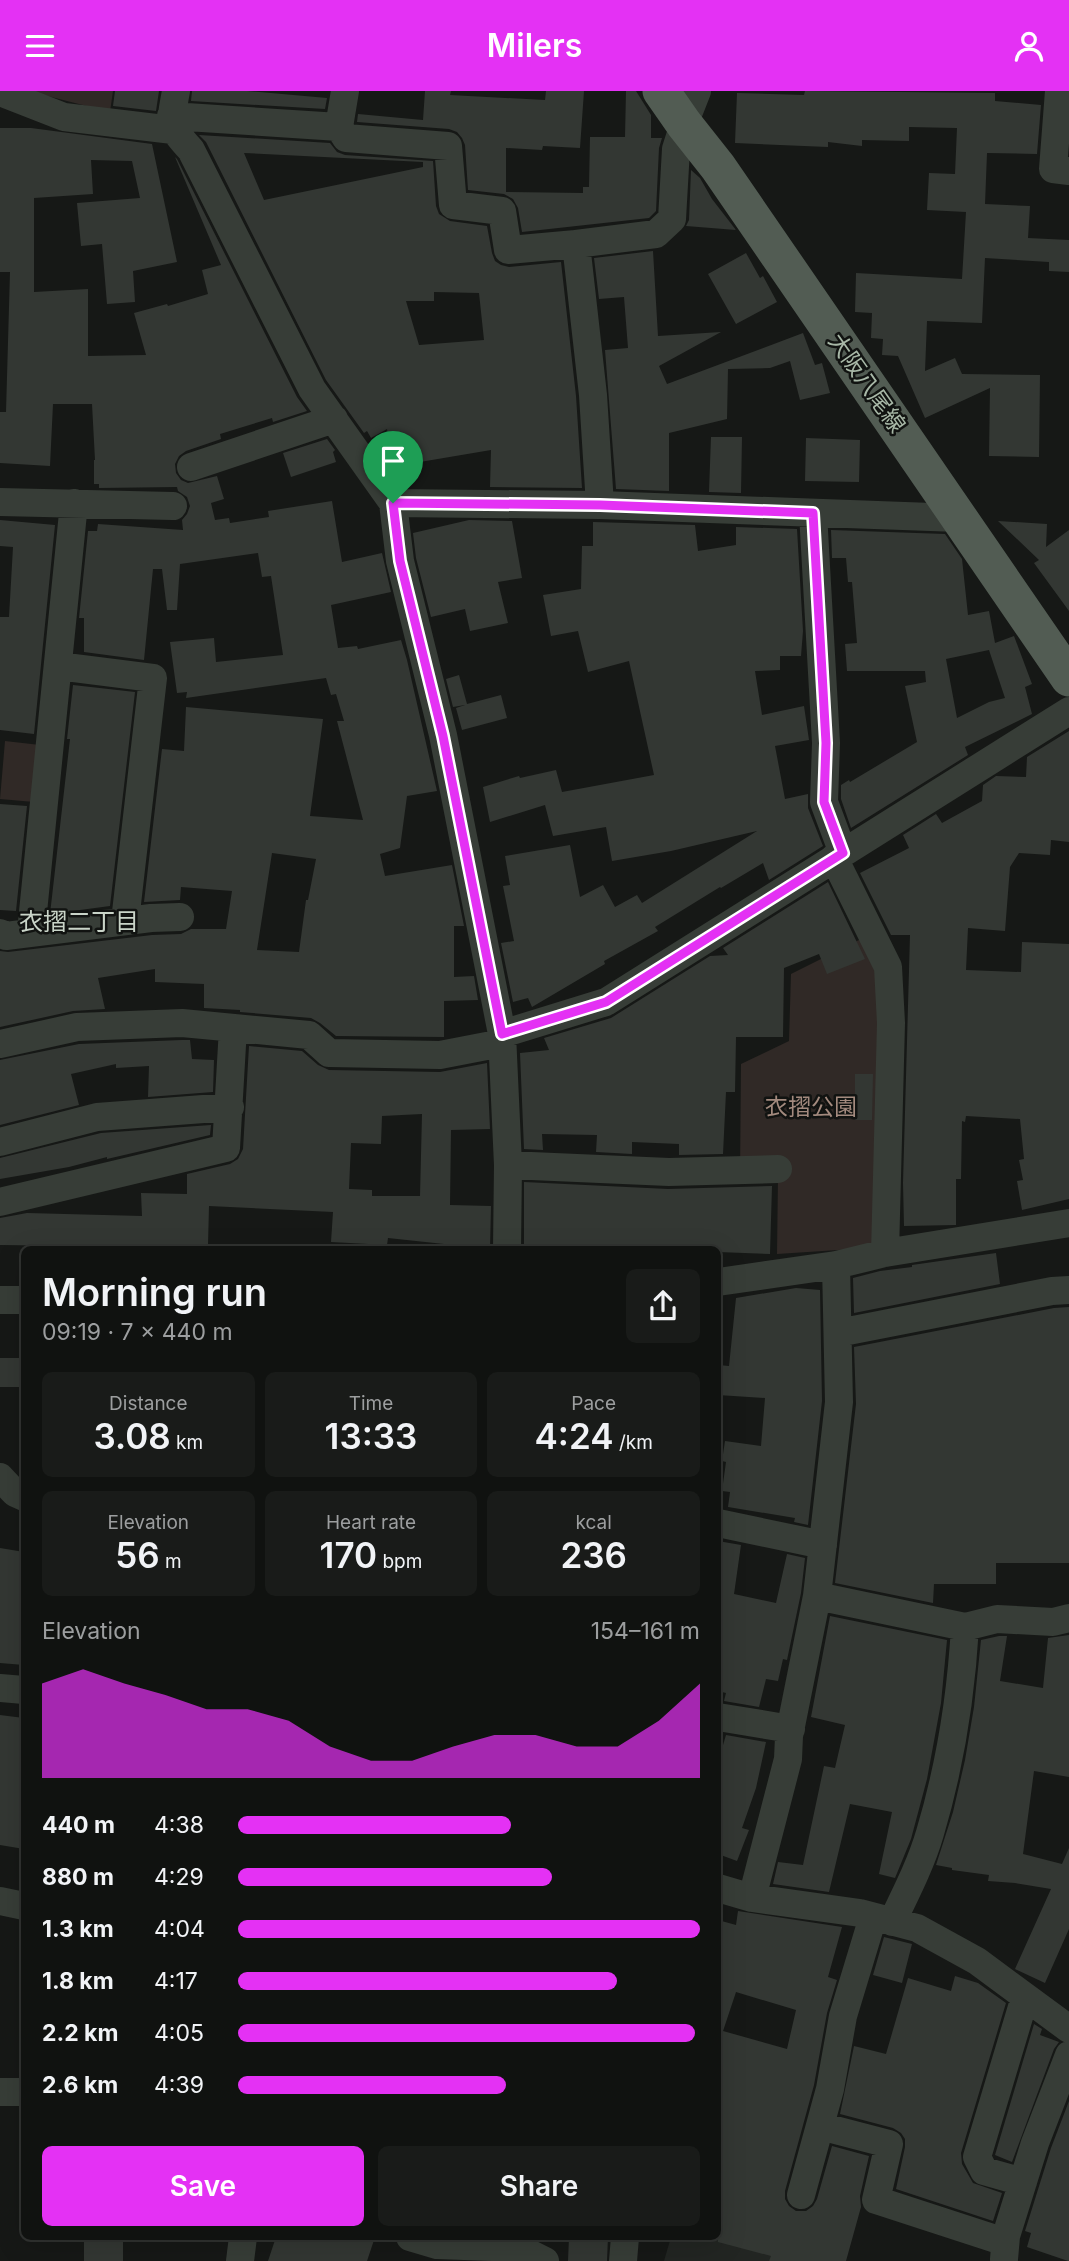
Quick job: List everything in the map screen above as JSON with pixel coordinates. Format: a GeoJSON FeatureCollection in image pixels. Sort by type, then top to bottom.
{"type":"FeatureCollection","features":[{"type":"Feature","properties":{"kind":"main road","name":"大阪八尾線"},"geometry":{"type":"LineString","coordinates":[[661,91],[691,107],[718,167],[1069,678]]}},
{"type":"Feature","properties":{"kind":"street"},"geometry":{"type":"LineString","coordinates":[[345,91],[339,127],[346,138],[448,146],[453,205],[502,211],[508,250],[656,234],[672,219],[676,149],[691,107]]}},
{"type":"Feature","properties":{"kind":"street"},"geometry":{"type":"LineString","coordinates":[[1059,91],[1054,169],[1069,171]]}},
{"type":"Feature","properties":{"kind":"street"},"geometry":{"type":"LineString","coordinates":[[0,92],[64,117],[173,112],[339,127]]}},
{"type":"Feature","properties":{"kind":"street"},"geometry":{"type":"LineString","coordinates":[[173,112],[312,389],[393,503],[400,561],[443,736],[502,1039],[508,1165],[507,1246]]}},
{"type":"Feature","properties":{"kind":"street"},"geometry":{"type":"LineString","coordinates":[[576,244],[593,395],[600,505]]}},
{"type":"Feature","properties":{"kind":"street"},"geometry":{"type":"LineString","coordinates":[[191,467],[334,419]]}},
{"type":"Feature","properties":{"kind":"street"},"geometry":{"type":"LineString","coordinates":[[0,502],[173,506]]}},
{"type":"Feature","properties":{"kind":"street"},"geometry":{"type":"LineString","coordinates":[[31,932],[74,503]]}},
{"type":"Feature","properties":{"kind":"street"},"geometry":{"type":"LineString","coordinates":[[393,503],[600,505],[959,518]]}},
{"type":"Feature","properties":{"kind":"street"},"geometry":{"type":"LineString","coordinates":[[813,513],[826,743],[824,802],[838,856],[888,967],[891,1023],[885,1253]]}},
{"type":"Feature","properties":{"kind":"street"},"geometry":{"type":"LineString","coordinates":[[58,666],[153,678],[125,921]]}},
{"type":"Feature","properties":{"kind":"street"},"geometry":{"type":"LineString","coordinates":[[0,1044],[76,1027],[182,1023],[309,1035],[329,1053],[440,1055],[502,1039],[606,1002],[1069,711]]}},
{"type":"Feature","properties":{"kind":"street"},"geometry":{"type":"LineString","coordinates":[[0,933],[6,936],[180,917]]}},
{"type":"Feature","properties":{"kind":"street"},"geometry":{"type":"LineString","coordinates":[[0,1202],[226,1148],[233,1028]]}},
{"type":"Feature","properties":{"kind":"street"},"geometry":{"type":"LineString","coordinates":[[0,1142],[97,1118],[230,1107]]}},
{"type":"Feature","properties":{"kind":"street"},"geometry":{"type":"LineString","coordinates":[[508,1165],[669,1172],[778,1169]]}},
{"type":"Feature","properties":{"kind":"street"},"geometry":{"type":"LineString","coordinates":[[721,1282],[836,1265],[885,1253],[1069,1223]]}},
{"type":"Feature","properties":{"kind":"street"},"geometry":{"type":"LineString","coordinates":[[752,1898],[788,1759],[790,1729],[817,1596],[839,1402],[836,1265]]}},
{"type":"Feature","properties":{"kind":"street"},"geometry":{"type":"LineString","coordinates":[[838,1333],[1052,1291],[1069,1290]]}},
{"type":"Feature","properties":{"kind":"street"},"geometry":{"type":"LineString","coordinates":[[0,1300],[21,1300]]}},
{"type":"Feature","properties":{"kind":"street"},"geometry":{"type":"LineString","coordinates":[[0,1477],[21,1496]]}},
{"type":"Feature","properties":{"kind":"street"},"geometry":{"type":"LineString","coordinates":[[721,1524],[822,1545]]}},
{"type":"Feature","properties":{"kind":"street"},"geometry":{"type":"LineString","coordinates":[[817,1596],[965,1627],[997,1619],[1053,1622],[1069,1618]]}},
{"type":"Feature","properties":{"kind":"street"},"geometry":{"type":"LineString","coordinates":[[801,2195],[830,2088],[843,2016],[882,1919],[916,1871],[931,1828],[960,1696],[965,1627]]}},
{"type":"Feature","properties":{"kind":"street"},"geometry":{"type":"LineString","coordinates":[[0,1688],[21,1690]]}},
{"type":"Feature","properties":{"kind":"street"},"geometry":{"type":"LineString","coordinates":[[721,1718],[790,1729]]}},
{"type":"Feature","properties":{"kind":"street"},"geometry":{"type":"LineString","coordinates":[[721,1889],[752,1898],[860,1913],[917,1929],[977,1961],[1069,2029]]}},
{"type":"Feature","properties":{"kind":"street"},"geometry":{"type":"LineString","coordinates":[[0,1901],[21,1905]]}},
{"type":"Feature","properties":{"kind":"street"},"geometry":{"type":"LineString","coordinates":[[1023,2182],[984,2171],[977,2157],[1025,1997]]}},
{"type":"Feature","properties":{"kind":"street"},"geometry":{"type":"LineString","coordinates":[[820,2126],[889,2144],[876,2200],[1004,2252],[1035,2143],[1069,2055]]}},
{"type":"Feature","properties":{"kind":"street"},"geometry":{"type":"LineString","coordinates":[[0,2092],[21,2092]]}},
{"type":"Feature","properties":{"kind":"street"},"geometry":{"type":"LineString","coordinates":[[240,2261],[243,2240]]}},
{"type":"Feature","properties":{"kind":"street"},"geometry":{"type":"LineString","coordinates":[[421,2240],[437,2245],[519,2248],[545,2261]]}},
{"type":"Feature","properties":{"kind":"street"},"geometry":{"type":"LineString","coordinates":[[623,2261],[625,2240]]}},
{"type":"Feature","properties":{"kind":"shaded area"},"geometry":{"type":"Polygon","coordinates":[[[721,2193],[797,2214],[821,2261],[664,2261],[670,2240],[721,2240],[721,2193]]]}},
{"type":"Feature","properties":{"kind":"green space"},"geometry":{"type":"Polygon","coordinates":[[[28,91],[113,91],[110,112],[28,91]]]}},
{"type":"Feature","properties":{"kind":"green space"},"geometry":{"type":"Polygon","coordinates":[[[5,741],[40,745],[34,802],[0,799],[5,741]]]}},
{"type":"Feature","properties":{"kind":"green space","name":"衣摺公園"},"geometry":{"type":"Polygon","coordinates":[[[865,937],[880,967],[879,1242],[869,1248],[777,1254],[778,1177],[740,1177],[741,1064],[789,1041],[791,974],[865,937]]]}},
{"type":"Feature","properties":{"kind":"building"},"geometry":{"type":"Polygon","coordinates":[[[115,91],[159,91],[156,111],[113,106],[115,91]]]}},
{"type":"Feature","properties":{"kind":"building"},"geometry":{"type":"Polygon","coordinates":[[[192,91],[247,91],[327,98],[325,109],[191,101],[192,91]]]}},
{"type":"Feature","properties":{"kind":"building"},"geometry":{"type":"Polygon","coordinates":[[[425,91],[451,91],[450,95],[545,100],[546,91],[584,91],[580,148],[506,148],[506,192],[583,193],[583,187],[589,187],[590,137],[625,137],[626,91],[636,91],[651,115],[651,138],[662,138],[659,148],[656,211],[649,218],[522,232],[518,208],[513,199],[504,194],[468,190],[465,145],[457,132],[449,129],[357,122],[358,114],[423,120],[425,91]]]}},
{"type":"Feature","properties":{"kind":"building"},"geometry":{"type":"Polygon","coordinates":[[[805,91],[995,93],[995,101],[1041,105],[1037,154],[987,153],[985,204],[1030,206],[1028,238],[1069,240],[1069,272],[1049,271],[1049,262],[985,258],[982,323],[927,321],[925,371],[955,358],[962,374],[1040,375],[1039,457],[989,456],[990,388],[925,418],[898,356],[882,355],[883,339],[871,338],[872,313],[855,312],[856,273],[962,279],[966,212],[927,210],[929,173],[955,174],[957,128],[909,127],[909,141],[862,140],[862,146],[828,142],[828,147],[735,143],[737,93],[804,95],[805,91]]]}},
{"type":"Feature","properties":{"kind":"building"},"geometry":{"type":"Polygon","coordinates":[[[0,128],[31,128],[152,144],[177,262],[133,271],[135,302],[107,304],[102,244],[81,246],[77,203],[140,198],[132,161],[91,160],[93,194],[34,198],[34,292],[88,289],[88,356],[146,355],[134,313],[208,294],[202,270],[221,265],[175,157],[177,159],[297,397],[307,411],[273,422],[272,418],[220,434],[221,439],[179,456],[175,464],[176,473],[181,480],[188,483],[217,476],[224,499],[211,503],[215,520],[229,518],[230,523],[269,517],[268,511],[332,501],[342,562],[382,553],[391,592],[331,605],[338,648],[357,646],[358,649],[401,640],[407,660],[437,791],[407,796],[400,848],[380,854],[385,876],[452,865],[464,926],[454,926],[454,977],[474,976],[478,1000],[444,1001],[444,1037],[336,1036],[311,1018],[204,1008],[204,984],[155,982],[155,969],[98,978],[105,1009],[73,1011],[0,1027],[0,951],[181,934],[191,929],[226,929],[232,891],[181,887],[180,900],[144,902],[162,749],[184,751],[186,707],[323,719],[310,816],[363,820],[337,721],[344,721],[336,694],[331,695],[326,678],[186,698],[187,692],[177,693],[170,642],[214,638],[216,662],[283,655],[271,576],[262,577],[258,553],[180,564],[177,610],[167,610],[162,569],[153,569],[144,660],[84,652],[84,618],[79,618],[88,531],[97,531],[98,524],[183,530],[182,520],[190,506],[187,497],[178,491],[177,487],[99,488],[99,484],[94,484],[92,404],[53,404],[50,466],[0,463],[0,412],[6,412],[10,272],[0,272],[0,128]],[[272,853],[257,950],[299,952],[306,900],[316,859],[272,853]]]}},
{"type":"Feature","properties":{"kind":"building"},"geometry":{"type":"Polygon","coordinates":[[[199,135],[330,143],[337,152],[345,155],[433,161],[439,214],[450,221],[487,226],[495,261],[509,267],[561,262],[576,396],[582,488],[490,487],[491,450],[420,462],[418,453],[392,457],[387,429],[371,438],[367,431],[364,433],[326,380],[206,142],[199,135]],[[244,153],[264,200],[423,167],[423,162],[244,153]],[[434,292],[434,301],[406,301],[419,345],[484,340],[479,293],[434,292]]]}},
{"type":"Feature","properties":{"kind":"building"},"geometry":{"type":"Polygon","coordinates":[[[691,170],[700,178],[736,230],[686,226],[689,220],[691,170]]]}},
{"type":"Feature","properties":{"kind":"building"},"geometry":{"type":"Polygon","coordinates":[[[653,251],[658,336],[721,332],[659,366],[667,384],[803,333],[815,365],[822,363],[830,393],[800,400],[790,361],[770,368],[728,369],[727,419],[669,433],[669,491],[616,489],[605,350],[628,348],[624,297],[599,299],[594,258],[653,251]]]}},
{"type":"Feature","properties":{"kind":"building"},"geometry":{"type":"Polygon","coordinates":[[[746,253],[777,302],[736,324],[708,274],[746,253]]]}},
{"type":"Feature","properties":{"kind":"building"},"geometry":{"type":"Polygon","coordinates":[[[711,437],[742,437],[741,493],[709,492],[711,437]]]}},
{"type":"Feature","properties":{"kind":"building"},"geometry":{"type":"Polygon","coordinates":[[[806,438],[860,440],[859,482],[805,481],[806,438]]]}},
{"type":"Feature","properties":{"kind":"building"},"geometry":{"type":"Polygon","coordinates":[[[327,439],[335,450],[333,452],[336,462],[291,477],[283,453],[327,439]]]}},
{"type":"Feature","properties":{"kind":"building"},"geometry":{"type":"Polygon","coordinates":[[[0,520],[55,525],[34,734],[0,730],[0,617],[9,617],[13,547],[0,546],[0,520]]]}},
{"type":"Feature","properties":{"kind":"building"},"geometry":{"type":"Polygon","coordinates":[[[469,520],[512,521],[522,578],[498,582],[508,623],[470,631],[465,609],[431,617],[416,558],[413,533],[469,520]]]}},
{"type":"Feature","properties":{"kind":"building"},"geometry":{"type":"Polygon","coordinates":[[[998,521],[1047,524],[1046,547],[1069,530],[1069,611],[1034,563],[1039,560],[998,521]]]}},
{"type":"Feature","properties":{"kind":"building"},"geometry":{"type":"Polygon","coordinates":[[[593,522],[695,525],[698,551],[736,545],[736,527],[797,529],[803,631],[801,656],[780,656],[780,670],[755,671],[762,715],[804,706],[809,740],[775,746],[785,799],[808,794],[808,808],[823,846],[769,880],[763,863],[655,927],[658,931],[604,961],[605,964],[532,1007],[528,998],[513,1002],[501,943],[514,941],[503,886],[510,885],[505,856],[570,845],[580,897],[603,885],[615,907],[637,895],[642,903],[757,831],[671,851],[612,861],[606,827],[553,836],[545,805],[490,822],[483,787],[519,776],[520,778],[556,770],[562,792],[654,775],[629,661],[588,672],[578,631],[551,636],[543,595],[581,589],[582,546],[593,546],[593,522]]]}},
{"type":"Feature","properties":{"kind":"building"},"geometry":{"type":"Polygon","coordinates":[[[831,530],[945,534],[962,559],[968,615],[989,611],[995,643],[1014,636],[1032,684],[1025,687],[1032,714],[965,747],[968,755],[851,828],[841,799],[841,785],[917,742],[905,686],[926,682],[925,671],[847,671],[845,644],[857,643],[852,582],[848,582],[846,558],[832,558],[831,530]],[[989,650],[946,659],[957,718],[989,702],[1005,698],[989,650]]]}},
{"type":"Feature","properties":{"kind":"building"},"geometry":{"type":"Polygon","coordinates":[[[459,675],[467,704],[501,695],[507,718],[462,730],[456,708],[465,705],[453,707],[446,679],[459,675]]]}},
{"type":"Feature","properties":{"kind":"building"},"geometry":{"type":"Polygon","coordinates":[[[73,685],[135,692],[110,906],[50,914],[70,739],[67,739],[73,685]]]}},
{"type":"Feature","properties":{"kind":"building"},"geometry":{"type":"Polygon","coordinates":[[[1069,731],[1069,842],[1051,840],[1050,855],[1019,853],[1010,867],[1005,931],[968,928],[966,970],[1021,972],[1022,942],[1069,944],[1069,1199],[1022,1210],[1017,1181],[1023,1180],[1019,1160],[1024,1159],[1020,1119],[966,1116],[965,1122],[962,1121],[961,1179],[956,1179],[956,1225],[904,1226],[910,935],[891,935],[860,873],[909,848],[903,835],[936,814],[942,823],[982,801],[983,785],[996,776],[1026,777],[1027,757],[1069,731]]]}},
{"type":"Feature","properties":{"kind":"building"},"geometry":{"type":"Polygon","coordinates":[[[0,804],[27,806],[16,911],[0,910],[0,804]]]}},
{"type":"Feature","properties":{"kind":"building"},"geometry":{"type":"Polygon","coordinates":[[[828,882],[865,959],[827,974],[819,954],[784,968],[783,1037],[736,1037],[735,1092],[726,1092],[723,1154],[679,1155],[679,1144],[632,1142],[632,1154],[596,1152],[597,1135],[542,1134],[543,1150],[524,1149],[520,1053],[549,1050],[544,1038],[611,1018],[710,956],[728,955],[723,948],[828,882]]]}},
{"type":"Feature","properties":{"kind":"building"},"geometry":{"type":"Polygon","coordinates":[[[190,1040],[192,1059],[214,1060],[213,1092],[148,1097],[149,1066],[116,1068],[116,1064],[71,1074],[79,1105],[0,1125],[0,1060],[79,1044],[190,1040]]]}},
{"type":"Feature","properties":{"kind":"building"},"geometry":{"type":"Polygon","coordinates":[[[249,1046],[302,1051],[318,1065],[329,1070],[440,1072],[487,1063],[490,1129],[451,1130],[450,1205],[491,1206],[490,1246],[444,1246],[388,1238],[387,1245],[331,1242],[333,1212],[209,1206],[208,1245],[0,1245],[0,1218],[27,1213],[142,1216],[141,1193],[187,1194],[187,1174],[230,1164],[238,1159],[243,1149],[249,1046]],[[422,1114],[382,1116],[381,1144],[351,1143],[349,1189],[372,1190],[372,1196],[420,1196],[422,1114]]]}},
{"type":"Feature","properties":{"kind":"building"},"geometry":{"type":"Polygon","coordinates":[[[855,1074],[873,1074],[872,1120],[855,1120],[855,1074]]]}},
{"type":"Feature","properties":{"kind":"building"},"geometry":{"type":"Polygon","coordinates":[[[211,1125],[210,1135],[69,1167],[0,1179],[0,1158],[101,1133],[211,1125]]]}},
{"type":"Feature","properties":{"kind":"building"},"geometry":{"type":"Polygon","coordinates":[[[524,1182],[668,1189],[772,1186],[770,1254],[721,1252],[721,1246],[524,1246],[524,1182]]]}},
{"type":"Feature","properties":{"kind":"building"},"geometry":{"type":"Polygon","coordinates":[[[996,1253],[1000,1284],[854,1313],[853,1278],[912,1265],[996,1253]]]}},
{"type":"Feature","properties":{"kind":"building"},"geometry":{"type":"Polygon","coordinates":[[[796,1288],[820,1290],[822,1401],[808,1525],[794,1522],[795,1518],[728,1507],[730,1492],[722,1491],[726,1462],[722,1461],[725,1441],[761,1446],[765,1398],[721,1395],[721,1365],[729,1366],[736,1298],[796,1288]]]}},
{"type":"Feature","properties":{"kind":"building"},"geometry":{"type":"Polygon","coordinates":[[[1069,1307],[1069,1563],[996,1563],[996,1584],[934,1584],[933,1603],[835,1583],[856,1404],[854,1347],[1069,1307]]]}},
{"type":"Feature","properties":{"kind":"building"},"geometry":{"type":"Polygon","coordinates":[[[0,1358],[21,1358],[20,1387],[0,1387],[0,1358]]]}},
{"type":"Feature","properties":{"kind":"building"},"geometry":{"type":"Polygon","coordinates":[[[721,1542],[741,1545],[734,1594],[776,1603],[787,1554],[805,1558],[801,1593],[787,1660],[783,1659],[778,1681],[766,1679],[759,1707],[724,1701],[726,1693],[721,1692],[721,1542]]]}},
{"type":"Feature","properties":{"kind":"building"},"geometry":{"type":"Polygon","coordinates":[[[0,1548],[21,1552],[21,1665],[0,1663],[0,1548]]]}},
{"type":"Feature","properties":{"kind":"building"},"geometry":{"type":"Polygon","coordinates":[[[830,1616],[947,1640],[941,1703],[927,1779],[911,1839],[895,1878],[879,1874],[892,1812],[850,1804],[829,1892],[773,1884],[778,1862],[803,1865],[824,1766],[835,1768],[845,1725],[811,1717],[830,1616]]]}},
{"type":"Feature","properties":{"kind":"building"},"geometry":{"type":"Polygon","coordinates":[[[1069,1635],[1069,1777],[1034,1771],[1023,1854],[1062,1864],[1069,1848],[1069,1929],[1045,1983],[1015,1969],[1051,1889],[988,1881],[989,1875],[936,1865],[953,1812],[965,1760],[981,1640],[1007,1636],[1000,1681],[1043,1688],[1048,1638],[1069,1635]]]}},
{"type":"Feature","properties":{"kind":"building"},"geometry":{"type":"Polygon","coordinates":[[[0,1715],[21,1718],[21,1848],[0,1845],[0,1715]]]}},
{"type":"Feature","properties":{"kind":"building"},"geometry":{"type":"Polygon","coordinates":[[[726,1735],[766,1742],[756,1788],[742,1828],[749,1830],[737,1861],[721,1855],[721,1752],[726,1735]]]}},
{"type":"Feature","properties":{"kind":"building"},"geometry":{"type":"Polygon","coordinates":[[[738,1911],[842,1927],[828,1977],[837,1980],[827,2013],[814,2085],[785,2199],[796,2211],[806,2211],[813,2206],[832,2146],[869,2156],[860,2196],[861,2207],[846,2261],[769,2261],[771,2256],[718,2242],[721,2240],[721,1921],[736,1925],[738,1911]],[[736,1992],[723,2031],[787,2049],[796,2010],[736,1992]]]}},
{"type":"Feature","properties":{"kind":"building"},"geometry":{"type":"Polygon","coordinates":[[[884,1937],[912,1944],[902,1983],[873,1975],[884,1937]]]}},
{"type":"Feature","properties":{"kind":"building"},"geometry":{"type":"Polygon","coordinates":[[[955,1976],[978,1983],[1006,2003],[961,2153],[962,2164],[973,2183],[1002,2193],[993,2221],[896,2189],[905,2147],[905,2139],[901,2133],[893,2128],[840,2114],[854,2046],[886,2054],[908,1978],[951,1991],[955,1976]]]}},
{"type":"Feature","properties":{"kind":"building"},"geometry":{"type":"Polygon","coordinates":[[[1034,2024],[1042,2029],[1040,2035],[1059,2042],[1054,2049],[1012,2162],[995,2155],[1034,2024]]]}},
{"type":"Feature","properties":{"kind":"building"},"geometry":{"type":"Polygon","coordinates":[[[1069,2101],[1068,2261],[1027,2247],[1031,2233],[1025,2231],[1069,2101]]]}},
{"type":"Feature","properties":{"kind":"building"},"geometry":{"type":"Polygon","coordinates":[[[84,2240],[123,2240],[123,2261],[84,2261],[84,2240]]]}},
{"type":"Feature","properties":{"kind":"building"},"geometry":{"type":"Polygon","coordinates":[[[275,2240],[374,2240],[367,2261],[268,2261],[275,2240]]]}},
{"type":"Feature","properties":{"kind":"building"},"geometry":{"type":"Polygon","coordinates":[[[569,2240],[608,2240],[607,2261],[568,2261],[569,2240]]]}},
{"type":"Feature","properties":{"kind":"district","name":"衣摺二丁目"},"geometry":{"type":"Point","coordinates":[79,922]}},
{"type":"Feature","properties":{"kind":"route"},"geometry":{"type":"LineString","coordinates":[[393,503],[600,505],[813,513],[826,743],[824,802],[843,853],[606,1002],[502,1034],[443,736],[400,561],[393,503]]}}]}
